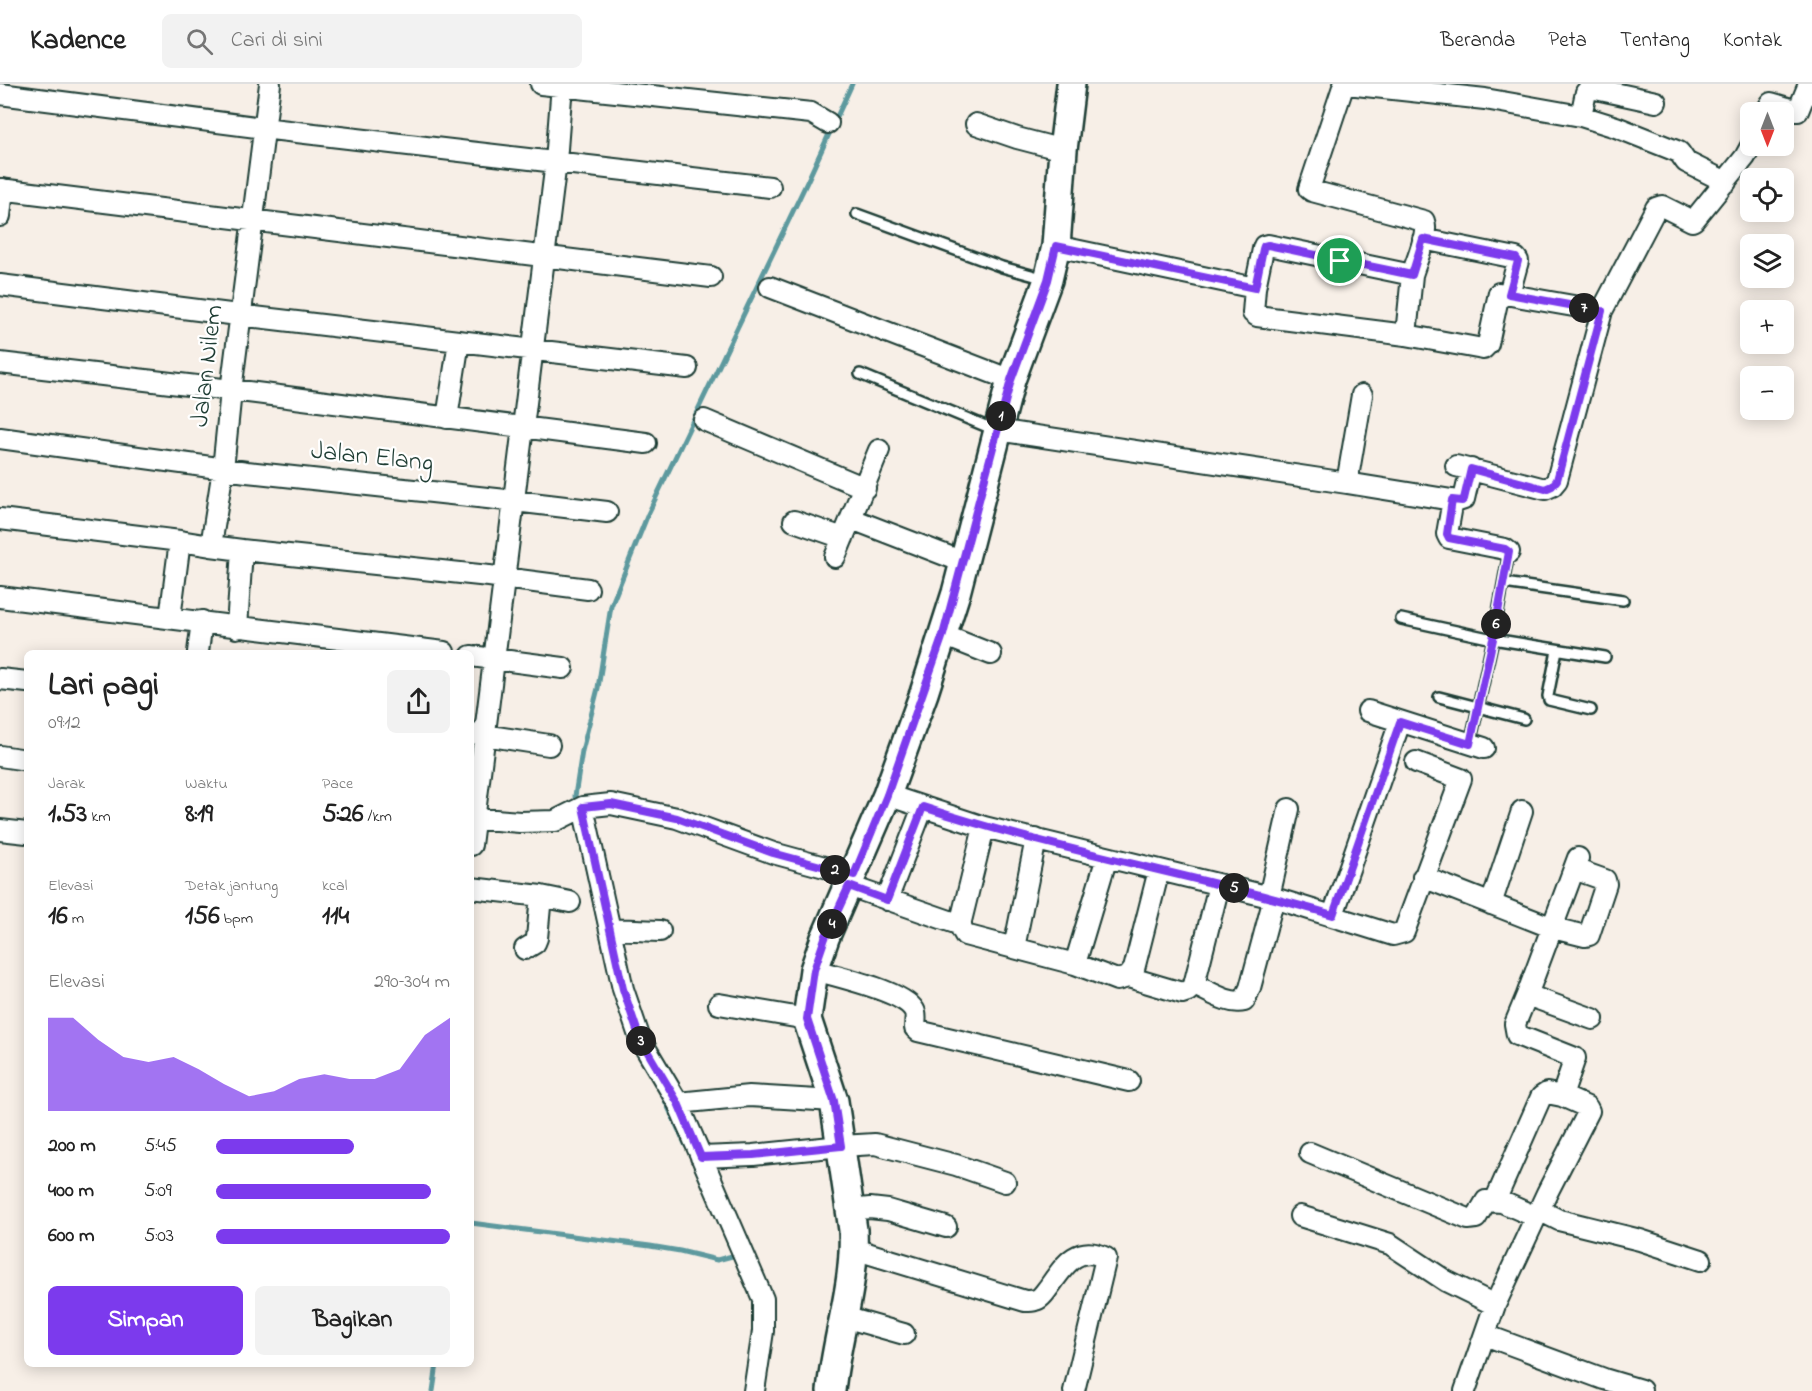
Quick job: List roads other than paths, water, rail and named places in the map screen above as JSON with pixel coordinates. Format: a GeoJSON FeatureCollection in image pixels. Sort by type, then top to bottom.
{"type":"FeatureCollection","features":[{"type":"Feature","properties":{"kind":"street","name":"Jalan Nilem"},"geometry":{"type":"LineString","coordinates":[[211,546],[223,469],[270,84]]}},
{"type":"Feature","properties":{"kind":"street"},"geometry":{"type":"LineString","coordinates":[[541,84],[811,113],[828,123]]}},
{"type":"Feature","properties":{"kind":"street"},"geometry":{"type":"LineString","coordinates":[[831,1391],[838,1339],[850,1288],[854,1249],[834,1101],[807,1019],[814,970],[825,938],[887,795],[943,635],[1011,380],[1048,280],[1056,246],[1063,150],[1071,84]]}},
{"type":"Feature","properties":{"kind":"street"},"geometry":{"type":"LineString","coordinates":[[1406,334],[1412,275],[1426,226],[1424,221],[1309,189],[1346,84],[1485,99],[1581,116],[1679,152],[1686,162],[1726,182]]}},
{"type":"Feature","properties":{"kind":"street"},"geometry":{"type":"LineString","coordinates":[[1794,110],[1798,111],[1809,84]]}},
{"type":"Feature","properties":{"kind":"street"},"geometry":{"type":"LineString","coordinates":[[474,790],[478,734],[494,658],[515,501],[556,162],[562,85]]}},
{"type":"Feature","properties":{"kind":"street"},"geometry":{"type":"LineString","coordinates":[[1581,116],[1586,92],[1591,88],[1656,102]]}},
{"type":"Feature","properties":{"kind":"street"},"geometry":{"type":"LineString","coordinates":[[0,94],[264,129],[770,187]]}},
{"type":"Feature","properties":{"kind":"street"},"geometry":{"type":"LineString","coordinates":[[976,124],[1063,150]]}},
{"type":"Feature","properties":{"kind":"street"},"geometry":{"type":"LineString","coordinates":[[997,430],[1452,500],[1462,501],[1464,499],[1463,467],[1545,489],[1557,480],[1602,311],[1656,208],[1662,206],[1692,221],[1746,156]]}},
{"type":"Feature","properties":{"kind":"street"},"geometry":{"type":"LineString","coordinates":[[0,216],[2,189],[711,277]]}},
{"type":"Feature","properties":{"kind":"street"},"geometry":{"type":"LineString","coordinates":[[1423,239],[1516,258],[1518,261],[1509,294]]}},
{"type":"Feature","properties":{"kind":"street"},"geometry":{"type":"LineString","coordinates":[[1412,275],[1268,245],[1263,249],[1255,288],[1253,313],[1257,316],[1406,334],[1483,349],[1488,344],[1498,294],[1602,311]]}},
{"type":"Feature","properties":{"kind":"street"},"geometry":{"type":"LineString","coordinates":[[1056,246],[1255,288]]}},
{"type":"Feature","properties":{"kind":"street"},"geometry":{"type":"LineString","coordinates":[[0,285],[687,368]]}},
{"type":"Feature","properties":{"kind":"street"},"geometry":{"type":"LineString","coordinates":[[771,287],[1011,380]]}},
{"type":"Feature","properties":{"kind":"street"},"geometry":{"type":"LineString","coordinates":[[447,418],[459,341]]}},
{"type":"Feature","properties":{"kind":"street"},"geometry":{"type":"LineString","coordinates":[[0,363],[646,443]]}},
{"type":"Feature","properties":{"kind":"street"},"geometry":{"type":"LineString","coordinates":[[1347,483],[1362,394]]}},
{"type":"Feature","properties":{"kind":"street"},"geometry":{"type":"LineString","coordinates":[[704,420],[865,488]]}},
{"type":"Feature","properties":{"kind":"street","name":"Jalan Elang"},"geometry":{"type":"LineString","coordinates":[[0,438],[223,469],[607,512]]}},
{"type":"Feature","properties":{"kind":"street"},"geometry":{"type":"LineString","coordinates":[[836,557],[879,450]]}},
{"type":"Feature","properties":{"kind":"street"},"geometry":{"type":"LineString","coordinates":[[1452,500],[1447,534],[1449,538],[1505,549],[1509,552]]}},
{"type":"Feature","properties":{"kind":"street"},"geometry":{"type":"LineString","coordinates":[[0,519],[242,550],[505,578],[588,590]]}},
{"type":"Feature","properties":{"kind":"street"},"geometry":{"type":"LineString","coordinates":[[852,519],[963,562]]}},
{"type":"Feature","properties":{"kind":"street"},"geometry":{"type":"LineString","coordinates":[[794,521],[843,538]]}},
{"type":"Feature","properties":{"kind":"street"},"geometry":{"type":"LineString","coordinates":[[170,618],[180,541]]}},
{"type":"Feature","properties":{"kind":"street"},"geometry":{"type":"LineString","coordinates":[[237,628],[242,550]]}},
{"type":"Feature","properties":{"kind":"street"},"geometry":{"type":"LineString","coordinates":[[0,597],[427,650]]}},
{"type":"Feature","properties":{"kind":"street"},"geometry":{"type":"LineString","coordinates":[[198,650],[202,621]]}},
{"type":"Feature","properties":{"kind":"street"},"geometry":{"type":"LineString","coordinates":[[943,635],[991,654]]}},
{"type":"Feature","properties":{"kind":"street"},"geometry":{"type":"LineString","coordinates":[[474,656],[563,668]]}},
{"type":"Feature","properties":{"kind":"street"},"geometry":{"type":"LineString","coordinates":[[0,679],[24,682]]}},
{"type":"Feature","properties":{"kind":"street"},"geometry":{"type":"LineString","coordinates":[[1368,711],[1477,746]]}},
{"type":"Feature","properties":{"kind":"street"},"geometry":{"type":"LineString","coordinates":[[1333,915],[1400,722]]}},
{"type":"Feature","properties":{"kind":"street"},"geometry":{"type":"LineString","coordinates":[[478,734],[549,745]]}},
{"type":"Feature","properties":{"kind":"street"},"geometry":{"type":"LineString","coordinates":[[0,756],[24,760]]}},
{"type":"Feature","properties":{"kind":"street"},"geometry":{"type":"LineString","coordinates":[[887,795],[984,827],[1272,898],[1393,935],[1404,932],[1461,779],[1416,762]]}},
{"type":"Feature","properties":{"kind":"street"},"geometry":{"type":"LineString","coordinates":[[474,818],[520,822],[555,820],[576,811],[611,804],[677,818],[851,881],[887,900],[961,925]]}},
{"type":"Feature","properties":{"kind":"street"},"geometry":{"type":"LineString","coordinates":[[887,900],[923,807]]}},
{"type":"Feature","properties":{"kind":"street"},"geometry":{"type":"LineString","coordinates":[[1194,985],[1223,998],[1244,1001],[1250,988],[1272,898],[1289,809]]}},
{"type":"Feature","properties":{"kind":"street"},"geometry":{"type":"LineString","coordinates":[[576,811],[610,929],[623,989],[640,1039],[678,1103],[763,1299],[763,1331],[754,1391]]}},
{"type":"Feature","properties":{"kind":"street"},"geometry":{"type":"LineString","coordinates":[[1491,904],[1522,811]]}},
{"type":"Feature","properties":{"kind":"street"},"geometry":{"type":"LineString","coordinates":[[984,827],[961,925],[965,934],[1075,964],[1117,980],[1128,977],[1182,993],[1188,991],[1194,985],[1220,885]]}},
{"type":"Feature","properties":{"kind":"street"},"geometry":{"type":"LineString","coordinates":[[0,830],[24,833]]}},
{"type":"Feature","properties":{"kind":"street"},"geometry":{"type":"LineString","coordinates":[[1014,948],[1035,839]]}},
{"type":"Feature","properties":{"kind":"street"},"geometry":{"type":"LineString","coordinates":[[1075,964],[1107,857]]}},
{"type":"Feature","properties":{"kind":"street"},"geometry":{"type":"LineString","coordinates":[[1423,877],[1553,928],[1579,936],[1589,934],[1606,884],[1605,880],[1576,863],[1553,928],[1515,1024],[1517,1035],[1575,1058],[1562,1096]]}},
{"type":"Feature","properties":{"kind":"street"},"geometry":{"type":"LineString","coordinates":[[1128,977],[1134,969],[1159,870]]}},
{"type":"Feature","properties":{"kind":"street"},"geometry":{"type":"LineString","coordinates":[[474,888],[541,896],[570,902]]}},
{"type":"Feature","properties":{"kind":"street"},"geometry":{"type":"LineString","coordinates":[[525,949],[535,944],[537,938],[541,896]]}},
{"type":"Feature","properties":{"kind":"street"},"geometry":{"type":"LineString","coordinates":[[610,929],[660,931]]}},
{"type":"Feature","properties":{"kind":"street"},"geometry":{"type":"LineString","coordinates":[[814,970],[890,993],[908,1002],[916,1015],[915,1028],[918,1031],[1129,1081]]}},
{"type":"Feature","properties":{"kind":"street"},"geometry":{"type":"LineString","coordinates":[[1527,995],[1593,1019]]}},
{"type":"Feature","properties":{"kind":"street"},"geometry":{"type":"LineString","coordinates":[[718,1004],[807,1019]]}},
{"type":"Feature","properties":{"kind":"street"},"geometry":{"type":"LineString","coordinates":[[1464,1391],[1495,1305],[1589,1111],[1587,1107],[1562,1096],[1547,1093],[1542,1095],[1495,1201]]}},
{"type":"Feature","properties":{"kind":"street"},"geometry":{"type":"LineString","coordinates":[[678,1103],[749,1096],[834,1101]]}},
{"type":"Feature","properties":{"kind":"street"},"geometry":{"type":"LineString","coordinates":[[701,1157],[753,1155],[875,1144],[956,1164],[1005,1182]]}},
{"type":"Feature","properties":{"kind":"street"},"geometry":{"type":"LineString","coordinates":[[1310,1153],[1468,1219],[1476,1218],[1486,1201],[1502,1202],[1559,1220],[1640,1240],[1701,1260]]}},
{"type":"Feature","properties":{"kind":"street"},"geometry":{"type":"LineString","coordinates":[[849,1210],[870,1208],[888,1210],[945,1227]]}},
{"type":"Feature","properties":{"kind":"street"},"geometry":{"type":"LineString","coordinates":[[1300,1216],[1390,1244],[1438,1276],[1495,1305]]}},
{"type":"Feature","properties":{"kind":"street"},"geometry":{"type":"LineString","coordinates":[[854,1249],[1025,1301],[1035,1300],[1042,1296],[1064,1265],[1077,1256],[1089,1252],[1106,1258],[1074,1391]]}},
{"type":"Feature","properties":{"kind":"street"},"geometry":{"type":"LineString","coordinates":[[844,1317],[904,1334]]}},
{"type":"Feature","properties":{"kind":"street"},"geometry":{"type":"LineString","coordinates":[[1485,1335],[1604,1379],[1641,1390]]}},
{"type":"Feature","properties":{"kind":"lane"},"geometry":{"type":"LineString","coordinates":[[857,214],[1002,267],[1048,280]]}},
{"type":"Feature","properties":{"kind":"lane"},"geometry":{"type":"LineString","coordinates":[[861,374],[997,430]]}},
{"type":"Feature","properties":{"kind":"lane"},"geometry":{"type":"LineString","coordinates":[[1477,746],[1479,708],[1509,552]]}},
{"type":"Feature","properties":{"kind":"lane"},"geometry":{"type":"LineString","coordinates":[[1504,583],[1623,600]]}},
{"type":"Feature","properties":{"kind":"lane"},"geometry":{"type":"LineString","coordinates":[[1401,619],[1493,639],[1605,657]]}},
{"type":"Feature","properties":{"kind":"lane"},"geometry":{"type":"LineString","coordinates":[[1557,650],[1549,700],[1591,710]]}},
{"type":"Feature","properties":{"kind":"lane"},"geometry":{"type":"LineString","coordinates":[[1439,697],[1524,719]]}},
{"type":"Feature","properties":{"kind":"waterway"},"geometry":{"type":"LineString","coordinates":[[576,806],[575,796],[582,751],[598,688],[611,606],[648,514],[852,84]]}},
{"type":"Feature","properties":{"kind":"waterway"},"geometry":{"type":"LineString","coordinates":[[580,836],[605,950]]}},
{"type":"Feature","properties":{"kind":"waterway"},"geometry":{"type":"LineString","coordinates":[[662,1094],[686,1146]]}},
{"type":"Feature","properties":{"kind":"waterway"},"geometry":{"type":"LineString","coordinates":[[474,1223],[650,1246],[717,1260],[736,1255]]}},
{"type":"Feature","properties":{"kind":"waterway"},"geometry":{"type":"LineString","coordinates":[[433,1391],[437,1367]]}}]}
